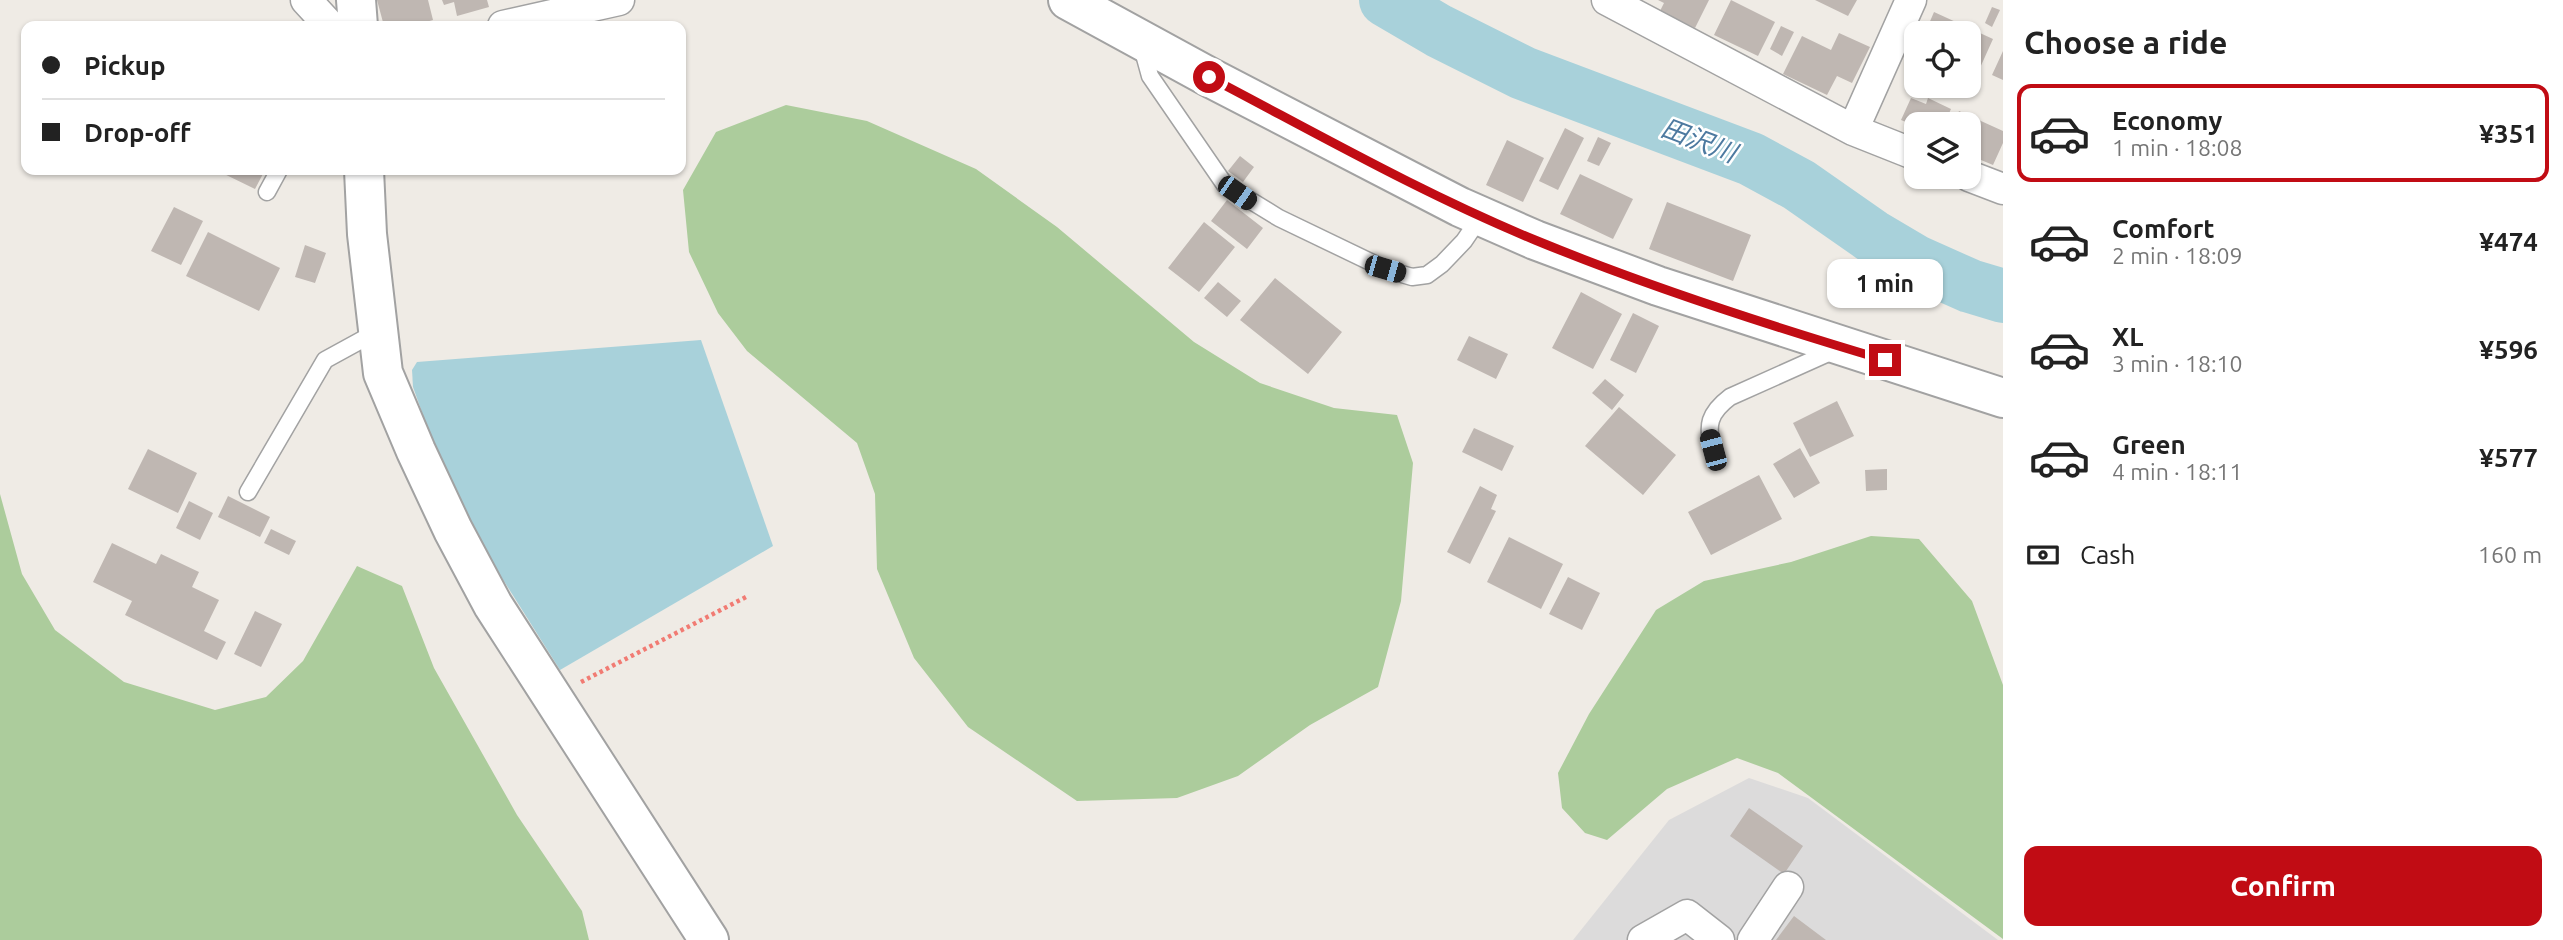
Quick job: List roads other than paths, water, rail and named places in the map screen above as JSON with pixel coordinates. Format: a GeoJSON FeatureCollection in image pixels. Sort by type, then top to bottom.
{"type":"FeatureCollection","features":[{"type":"Feature","properties":{"kind":"street"},"geometry":{"type":"LineString","coordinates":[[306,0],[325,21]]}},
{"type":"Feature","properties":{"kind":"street"},"geometry":{"type":"LineString","coordinates":[[356,0],[358,21]]}},
{"type":"Feature","properties":{"kind":"street"},"geometry":{"type":"LineString","coordinates":[[525,21],[619,0]]}},
{"type":"Feature","properties":{"kind":"street"},"geometry":{"type":"LineString","coordinates":[[1068,0],[1209,77],[1481,216],[1535,240],[1658,286],[2003,398]]}},
{"type":"Feature","properties":{"kind":"street"},"geometry":{"type":"LineString","coordinates":[[1606,0],[1853,130],[1904,150]]}},
{"type":"Feature","properties":{"kind":"street"},"geometry":{"type":"LineString","coordinates":[[1853,130],[1912,0]]}},
{"type":"Feature","properties":{"kind":"street"},"geometry":{"type":"LineString","coordinates":[[364,175],[367,234],[383,373],[453,530],[493,605],[709,940]]}},
{"type":"Feature","properties":{"kind":"street"},"geometry":{"type":"LineString","coordinates":[[1981,181],[2003,189]]}},
{"type":"Feature","properties":{"kind":"street"},"geometry":{"type":"LineString","coordinates":[[1753,940],[1788,887]]}},
{"type":"Feature","properties":{"kind":"street"},"geometry":{"type":"LineString","coordinates":[[1643,940],[1687,915],[1719,940]]}},
{"type":"Feature","properties":{"kind":"lane"},"geometry":{"type":"LineString","coordinates":[[1140,38],[1150,76],[1225,185],[1279,218],[1385,269],[1412,277],[1427,275],[1442,264],[1464,241],[1481,216]]}},
{"type":"Feature","properties":{"kind":"lane"},"geometry":{"type":"LineString","coordinates":[[267,192],[276,175]]}},
{"type":"Feature","properties":{"kind":"lane"},"geometry":{"type":"LineString","coordinates":[[248,492],[325,360],[378,331]]}},
{"type":"Feature","properties":{"kind":"lane"},"geometry":{"type":"LineString","coordinates":[[1713,450],[1707,429],[1718,406],[1730,397],[1841,347]]}},
{"type":"Feature","properties":{"kind":"water"},"geometry":{"type":"Polygon","coordinates":[[[701,340],[773,546],[560,670],[454,502],[413,387],[412,370],[417,362],[701,340]]]}},
{"type":"Feature","properties":{"kind":"waterway","name":"田沢川"},"geometry":{"type":"LineString","coordinates":[[1386,0],[1439,31],[1523,73],[1751,159],[1799,185],[1872,236],[1916,262],[1970,286],[2003,296]]}}]}
